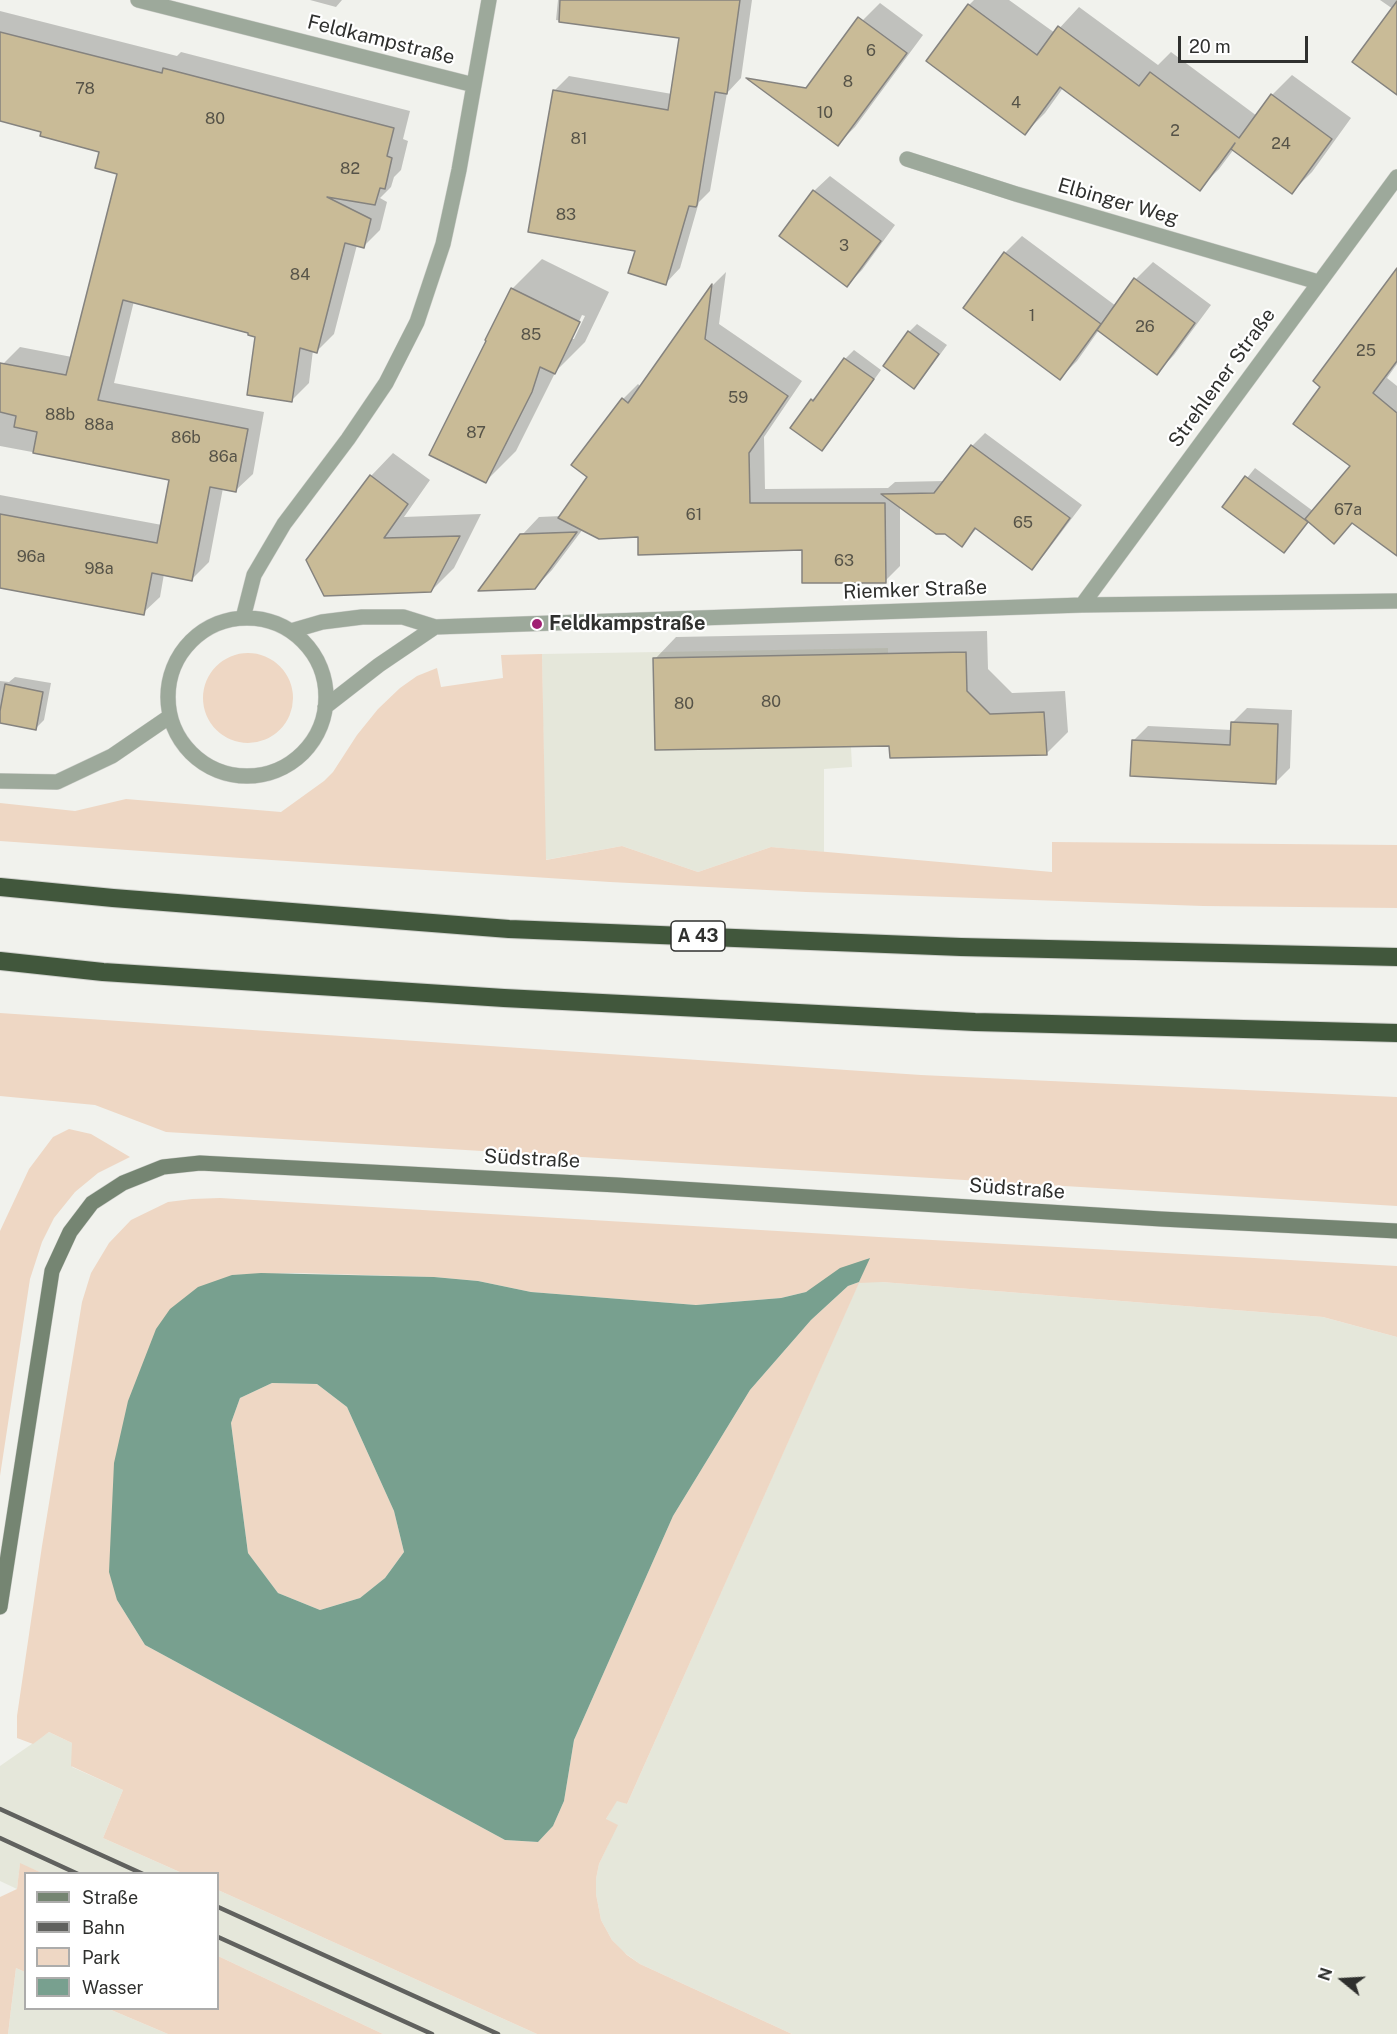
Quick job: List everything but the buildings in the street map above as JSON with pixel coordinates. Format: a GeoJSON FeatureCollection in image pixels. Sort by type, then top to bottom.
{"type":"FeatureCollection","features":[{"type":"Feature","properties":{"kind":"highway","name":"A 43"},"geometry":{"type":"LineString","coordinates":[[0,887],[509,929],[962,947],[1397,957]]}},
{"type":"Feature","properties":{"kind":"highway"},"geometry":{"type":"LineString","coordinates":[[0,961],[103,972],[516,999],[975,1022],[1397,1033]]}},
{"type":"Feature","properties":{"kind":"street","name":"Feldkampstraße"},"geometry":{"type":"LineString","coordinates":[[138,0],[474,85]]}},
{"type":"Feature","properties":{"kind":"street","name":"Feldkampstraße"},"geometry":{"type":"LineString","coordinates":[[243,618],[254,574],[284,524],[348,439],[386,383],[417,322],[443,244],[459,170],[489,0]]}},
{"type":"Feature","properties":{"kind":"street","name":"Elbinger Weg"},"geometry":{"type":"LineString","coordinates":[[907,159],[1016,194],[1318,282]]}},
{"type":"Feature","properties":{"kind":"street","name":"Strehlener Straße"},"geometry":{"type":"LineString","coordinates":[[1082,605],[1397,177]]}},
{"type":"Feature","properties":{"kind":"street","name":"Riemker Straße"},"geometry":{"type":"LineString","coordinates":[[291,631],[322,622],[362,617],[403,617],[435,627],[1082,605],[1397,601]]}},
{"type":"Feature","properties":{"kind":"street"},"geometry":{"type":"LineString","coordinates":[[243,618],[268,620],[291,631],[312,651],[324,678],[326,707],[316,737],[295,760],[267,774],[236,776],[207,766],[183,745],[169,717],[168,689],[176,662],[192,639],[216,624],[243,618]]}},
{"type":"Feature","properties":{"kind":"street"},"geometry":{"type":"LineString","coordinates":[[326,707],[379,665],[435,627]]}},
{"type":"Feature","properties":{"kind":"street"},"geometry":{"type":"LineString","coordinates":[[0,782],[57,782],[112,756],[169,717]]}},
{"type":"Feature","properties":{"kind":"street","name":"Südstraße"},"geometry":{"type":"LineString","coordinates":[[0,1606],[52,1271],[70,1232],[92,1203],[123,1183],[163,1167],[200,1163],[1397,1231]]}},
{"type":"Feature","properties":{"kind":"shaded area"},"geometry":{"type":"Polygon","coordinates":[[[888,648],[888,654],[851,747],[852,767],[824,769],[824,852],[771,847],[698,872],[622,846],[545,860],[542,654],[888,648]]]}},
{"type":"Feature","properties":{"kind":"shaded area"},"geometry":{"type":"Polygon","coordinates":[[[859,1282],[1323,1317],[1397,1337],[1397,2034],[792,2034],[640,1964],[622,1951],[612,1940],[601,1920],[596,1894],[599,1864],[608,1845],[606,1819],[617,1800],[627,1804],[859,1282]]]}},
{"type":"Feature","properties":{"kind":"shaded area"},"geometry":{"type":"Polygon","coordinates":[[[49,1732],[72,1743],[72,1767],[123,1790],[103,1838],[180,1872],[40,1872],[20,1864],[17,1889],[0,1881],[0,1766],[49,1732]]]}},
{"type":"Feature","properties":{"kind":"shaded area"},"geometry":{"type":"Polygon","coordinates":[[[219,1890],[537,2034],[383,2034],[219,1956],[219,1890]]]}},
{"type":"Feature","properties":{"kind":"shaded area"},"geometry":{"type":"Polygon","coordinates":[[[16,1968],[24,1972],[24,2010],[111,2010],[168,2034],[8,2034],[16,1968]]]}},
{"type":"Feature","properties":{"kind":"green space"},"geometry":{"type":"Polygon","coordinates":[[[248,653],[265,656],[280,666],[290,681],[293,698],[290,715],[280,730],[265,740],[248,743],[231,740],[216,730],[206,715],[203,698],[206,681],[216,666],[231,656],[248,653]]]}},
{"type":"Feature","properties":{"kind":"green space"},"geometry":{"type":"Polygon","coordinates":[[[542,654],[546,860],[622,846],[698,872],[771,847],[1052,872],[1052,842],[1397,845],[1397,908],[1203,906],[806,892],[610,882],[0,841],[0,803],[75,811],[126,799],[281,812],[333,772],[357,735],[378,709],[400,688],[417,676],[437,668],[441,687],[503,678],[501,655],[542,654]]]}},
{"type":"Feature","properties":{"kind":"green space"},"geometry":{"type":"Polygon","coordinates":[[[0,1013],[921,1075],[1397,1097],[1397,1206],[166,1132],[95,1105],[0,1096],[0,1013]]]}},
{"type":"Feature","properties":{"kind":"green space"},"geometry":{"type":"Polygon","coordinates":[[[69,1129],[91,1134],[130,1157],[98,1173],[75,1192],[54,1218],[42,1242],[30,1279],[0,1476],[0,1231],[29,1169],[53,1137],[69,1129]]]}},
{"type":"Feature","properties":{"kind":"green space"},"geometry":{"type":"Polygon","coordinates":[[[220,1198],[1397,1266],[1397,1337],[1323,1317],[882,1282],[859,1283],[627,1804],[617,1801],[606,1819],[618,1825],[599,1864],[596,1879],[596,1894],[601,1920],[612,1940],[627,1955],[640,1964],[792,2034],[537,2034],[219,1890],[219,1872],[180,1872],[103,1838],[123,1790],[71,1766],[72,1743],[49,1732],[33,1744],[17,1738],[17,1716],[42,1546],[82,1302],[91,1273],[109,1243],[131,1220],[168,1202],[220,1198]],[[869,1258],[806,1292],[781,1298],[696,1305],[531,1292],[478,1281],[434,1277],[295,1273],[232,1275],[117,1600],[145,1645],[505,1840],[538,1842],[553,1826],[564,1801],[574,1740],[673,1516],[750,1390],[811,1320],[848,1286],[859,1282],[869,1258]]]}},
{"type":"Feature","properties":{"kind":"green space"},"geometry":{"type":"Polygon","coordinates":[[[272,1383],[317,1384],[347,1407],[394,1511],[404,1552],[385,1578],[360,1598],[320,1610],[278,1593],[248,1553],[231,1423],[240,1398],[272,1383]]]}},
{"type":"Feature","properties":{"kind":"green space"},"geometry":{"type":"Polygon","coordinates":[[[20,1863],[40,1872],[24,1872],[24,1972],[16,1968],[8,2034],[0,2034],[0,1897],[17,1889],[20,1863]]]}},
{"type":"Feature","properties":{"kind":"green space"},"geometry":{"type":"Polygon","coordinates":[[[219,1956],[383,2034],[168,2034],[111,2010],[219,2010],[219,1956]]]}},
{"type":"Feature","properties":{"kind":"water"},"geometry":{"type":"Polygon","coordinates":[[[870,1258],[859,1282],[848,1286],[811,1320],[750,1390],[673,1516],[574,1740],[564,1801],[553,1826],[538,1842],[505,1840],[145,1645],[117,1600],[109,1572],[114,1463],[128,1401],[156,1329],[170,1309],[198,1287],[232,1275],[261,1273],[434,1277],[478,1281],[531,1292],[696,1305],[781,1298],[806,1292],[840,1268],[870,1258]],[[272,1383],[240,1398],[231,1423],[248,1553],[278,1593],[320,1610],[360,1598],[385,1578],[404,1552],[394,1511],[347,1407],[317,1384],[272,1383]]]}},
{"type":"Feature","properties":{"kind":"railway"},"geometry":{"type":"LineString","coordinates":[[0,1809],[139,1872]]}},
{"type":"Feature","properties":{"kind":"railway"},"geometry":{"type":"LineString","coordinates":[[0,1838],[74,1872]]}},
{"type":"Feature","properties":{"kind":"railway"},"geometry":{"type":"LineString","coordinates":[[219,1907],[498,2034]]}},
{"type":"Feature","properties":{"kind":"railway"},"geometry":{"type":"LineString","coordinates":[[219,1937],[432,2034]]}},
{"type":"Feature","properties":{"kind":"place","name":"Feldkampstraße"},"geometry":{"type":"Point","coordinates":[537,624]}}]}
